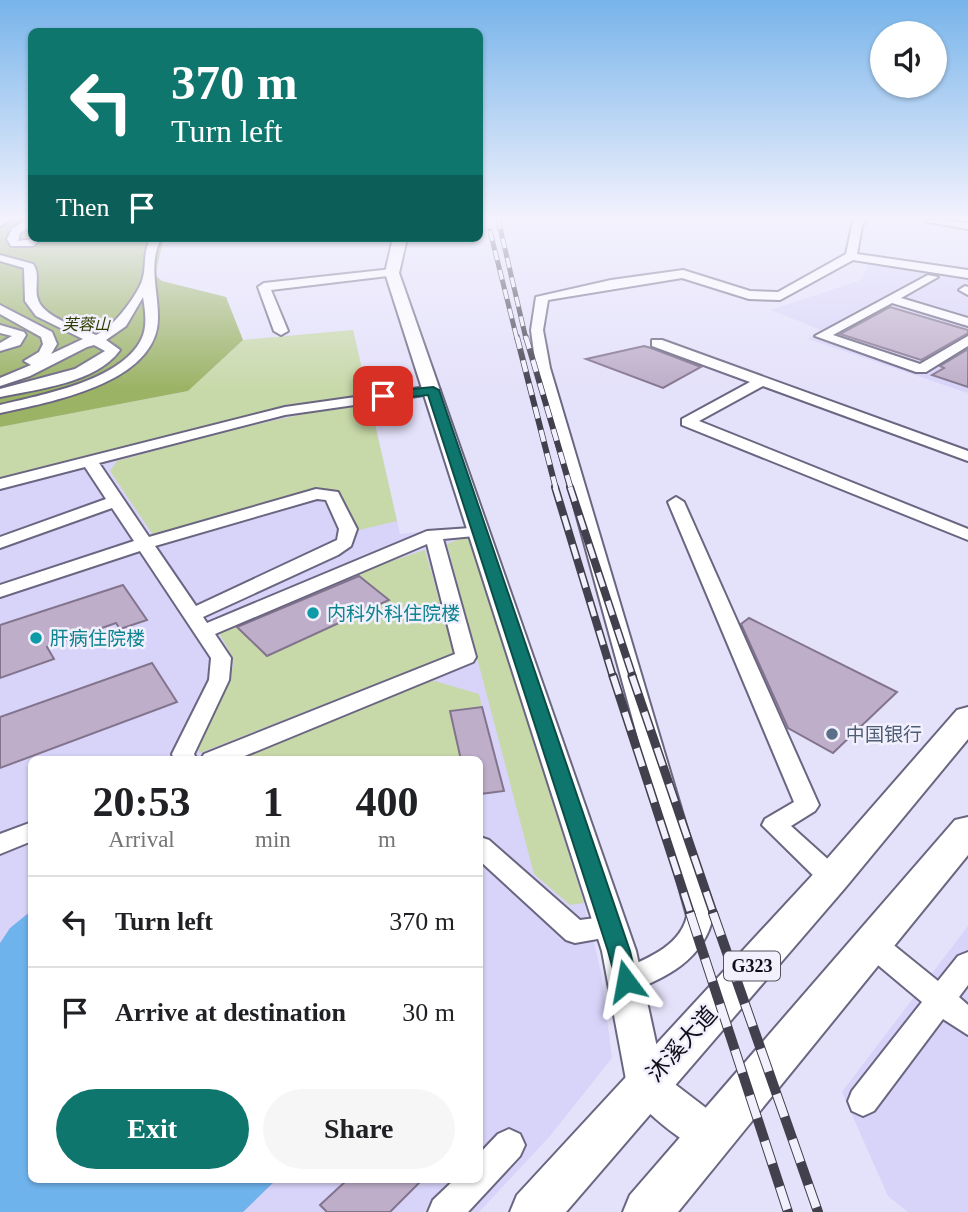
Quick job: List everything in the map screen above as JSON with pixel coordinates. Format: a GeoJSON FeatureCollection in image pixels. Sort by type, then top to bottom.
{"type":"FeatureCollection","features":[{"type":"Feature","properties":{"kind":"highway","name":"沐溪大道"},"geometry":{"type":"LineString","coordinates":[[534,1212],[832,878],[968,718]]}},
{"type":"Feature","properties":{"kind":"highway"},"geometry":{"type":"LineString","coordinates":[[647,1212],[870,942],[968,830]]}},
{"type":"Feature","properties":{"kind":"main road"},"geometry":{"type":"LineString","coordinates":[[393,276],[611,927],[626,981],[646,1086],[709,1135]]}},
{"type":"Feature","properties":{"kind":"street"},"geometry":{"type":"LineString","coordinates":[[0,393],[103,362],[113,351],[40,313],[30,296],[34,276]]}},
{"type":"Feature","properties":{"kind":"street"},"geometry":{"type":"LineString","coordinates":[[0,409],[60,394],[103,378],[145,348],[153,331],[148,276]]}},
{"type":"Feature","properties":{"kind":"street"},"geometry":{"type":"LineString","coordinates":[[281,331],[264,287],[369,276]]}},
{"type":"Feature","properties":{"kind":"street"},"geometry":{"type":"LineString","coordinates":[[626,981],[673,956],[690,943],[698,930],[700,916],[543,368],[537,330],[542,298],[672,276]]}},
{"type":"Feature","properties":{"kind":"street"},"geometry":{"type":"LineString","coordinates":[[688,276],[748,295],[780,296],[816,276]]}},
{"type":"Feature","properties":{"kind":"street"},"geometry":{"type":"LineString","coordinates":[[932,277],[822,336],[921,369],[968,340]]}},
{"type":"Feature","properties":{"kind":"street"},"geometry":{"type":"LineString","coordinates":[[0,382],[35,370],[70,349],[113,334],[122,326],[132,303],[148,281]]}},
{"type":"Feature","properties":{"kind":"street"},"geometry":{"type":"LineString","coordinates":[[890,299],[968,322]]}},
{"type":"Feature","properties":{"kind":"street"},"geometry":{"type":"LineString","coordinates":[[0,309],[47,335],[50,344],[48,350],[26,363],[0,370]]}},
{"type":"Feature","properties":{"kind":"street"},"geometry":{"type":"LineString","coordinates":[[0,329],[15,331],[19,335],[15,342],[0,347]]}},
{"type":"Feature","properties":{"kind":"street"},"geometry":{"type":"LineString","coordinates":[[657,343],[968,456]]}},
{"type":"Feature","properties":{"kind":"street"},"geometry":{"type":"LineString","coordinates":[[0,357],[19,356],[26,363]]}},
{"type":"Feature","properties":{"kind":"street"},"geometry":{"type":"LineString","coordinates":[[762,381],[687,422],[968,535]]}},
{"type":"Feature","properties":{"kind":"street"},"geometry":{"type":"LineString","coordinates":[[0,484],[285,411],[433,390]]}},
{"type":"Feature","properties":{"kind":"street"},"geometry":{"type":"LineString","coordinates":[[90,461],[218,649],[222,669],[184,756]]}},
{"type":"Feature","properties":{"kind":"street"},"geometry":{"type":"LineString","coordinates":[[0,591],[147,543],[316,494],[331,496],[348,529],[345,542],[200,622]]}},
{"type":"Feature","properties":{"kind":"street"},"geometry":{"type":"LineString","coordinates":[[0,543],[117,501]]}},
{"type":"Feature","properties":{"kind":"street"},"geometry":{"type":"LineString","coordinates":[[676,502],[807,805],[774,825],[832,878]]}},
{"type":"Feature","properties":{"kind":"street"},"geometry":{"type":"LineString","coordinates":[[200,622],[433,536],[479,531]]}},
{"type":"Feature","properties":{"kind":"street"},"geometry":{"type":"LineString","coordinates":[[222,756],[466,657],[433,536]]}},
{"type":"Feature","properties":{"kind":"street"},"geometry":{"type":"LineString","coordinates":[[0,844],[28,833]]}},
{"type":"Feature","properties":{"kind":"street"},"geometry":{"type":"LineString","coordinates":[[483,850],[575,932],[611,927]]}},
{"type":"Feature","properties":{"kind":"street"},"geometry":{"type":"LineString","coordinates":[[870,942],[968,1022]]}},
{"type":"Feature","properties":{"kind":"street"},"geometry":{"type":"LineString","coordinates":[[483,1173],[509,1145]]}},
{"type":"Feature","properties":{"kind":"street"},"geometry":{"type":"LineString","coordinates":[[445,1212],[473,1183]]}},
{"type":"Feature","properties":{"kind":"lane"},"geometry":{"type":"LineString","coordinates":[[863,1101],[968,964]]}},
{"type":"Feature","properties":{"kind":"shaded area"},"geometry":{"type":"Polygon","coordinates":[[[863,276],[968,276],[968,393],[808,339],[821,330],[771,310],[861,280],[863,276]]]}},
{"type":"Feature","properties":{"kind":"shaded area"},"geometry":{"type":"Polygon","coordinates":[[[353,330],[400,534],[467,527],[584,903],[601,972],[612,1058],[550,1136],[479,1212],[0,1212],[0,427],[188,391],[243,340],[353,330]]]}},
{"type":"Feature","properties":{"kind":"shaded area"},"geometry":{"type":"Polygon","coordinates":[[[968,926],[968,1212],[908,1212],[888,1196],[842,1092],[968,926]]]}},
{"type":"Feature","properties":{"kind":"green space","name":"芙蓉山"},"geometry":{"type":"Polygon","coordinates":[[[0,276],[156,276],[162,281],[226,297],[243,340],[188,391],[0,427],[0,276]]]}},
{"type":"Feature","properties":{"kind":"green space"},"geometry":{"type":"Polygon","coordinates":[[[353,330],[368,395],[283,408],[0,480],[0,427],[188,391],[243,340],[353,330]]]}},
{"type":"Feature","properties":{"kind":"green space"},"geometry":{"type":"Polygon","coordinates":[[[370,402],[397,521],[355,531],[333,492],[319,490],[153,535],[110,471],[117,461],[180,444],[274,420],[370,402]]]}},
{"type":"Feature","properties":{"kind":"green space"},"geometry":{"type":"Polygon","coordinates":[[[469,535],[584,903],[570,905],[534,874],[447,544],[469,535]]]}},
{"type":"Feature","properties":{"kind":"green space"},"geometry":{"type":"Polygon","coordinates":[[[425,550],[454,653],[200,753],[195,742],[233,667],[232,656],[219,633],[235,625],[267,656],[389,601],[355,573],[425,550]]]}},
{"type":"Feature","properties":{"kind":"green space"},"geometry":{"type":"Polygon","coordinates":[[[435,681],[479,694],[482,707],[450,711],[460,756],[241,756],[421,682],[435,681]]]}},
{"type":"Feature","properties":{"kind":"water"},"geometry":{"type":"Polygon","coordinates":[[[28,913],[28,1183],[273,1183],[243,1212],[0,1212],[0,943],[10,928],[28,913]]]}},
{"type":"Feature","properties":{"kind":"building"},"geometry":{"type":"Polygon","coordinates":[[[890,307],[968,330],[968,333],[921,360],[840,334],[890,307]]]}},
{"type":"Feature","properties":{"kind":"building"},"geometry":{"type":"Polygon","coordinates":[[[644,346],[701,367],[663,388],[586,359],[644,346]]]}},
{"type":"Feature","properties":{"kind":"building"},"geometry":{"type":"Polygon","coordinates":[[[968,349],[968,387],[932,375],[944,368],[940,366],[968,349]]]}},
{"type":"Feature","properties":{"kind":"building","name":"内科外科住院楼"},"geometry":{"type":"Polygon","coordinates":[[[359,576],[389,600],[267,656],[237,627],[359,576]]]}},
{"type":"Feature","properties":{"kind":"building","name":"肝病住院楼"},"geometry":{"type":"Polygon","coordinates":[[[123,585],[147,620],[120,629],[116,623],[47,647],[54,659],[0,678],[0,625],[123,585]]]}},
{"type":"Feature","properties":{"kind":"building"},"geometry":{"type":"Polygon","coordinates":[[[749,618],[897,692],[833,753],[788,728],[741,624],[749,618]]]}},
{"type":"Feature","properties":{"kind":"building"},"geometry":{"type":"Polygon","coordinates":[[[152,663],[177,702],[0,768],[0,717],[152,663]]]}},
{"type":"Feature","properties":{"kind":"building"},"geometry":{"type":"Polygon","coordinates":[[[482,707],[504,791],[483,794],[483,756],[460,756],[450,711],[482,707]]]}},
{"type":"Feature","properties":{"kind":"building"},"geometry":{"type":"Polygon","coordinates":[[[344,1183],[419,1183],[390,1212],[327,1212],[320,1205],[344,1183]]]}},
{"type":"Feature","properties":{"kind":"railway"},"geometry":{"type":"LineString","coordinates":[[501,276],[517,339]]}},
{"type":"Feature","properties":{"kind":"railway"},"geometry":{"type":"LineString","coordinates":[[511,276],[526,339]]}},
{"type":"Feature","properties":{"kind":"railway"},"geometry":{"type":"LineString","coordinates":[[517,337],[556,489]]}},
{"type":"Feature","properties":{"kind":"railway"},"geometry":{"type":"LineString","coordinates":[[526,337],[571,489]]}},
{"type":"Feature","properties":{"kind":"railway"},"geometry":{"type":"LineString","coordinates":[[555,487],[613,677]]}},
{"type":"Feature","properties":{"kind":"railway"},"geometry":{"type":"LineString","coordinates":[[570,487],[633,677]]}},
{"type":"Feature","properties":{"kind":"railway"},"geometry":{"type":"LineString","coordinates":[[613,676],[691,915]]}},
{"type":"Feature","properties":{"kind":"railway"},"geometry":{"type":"LineString","coordinates":[[632,676],[714,915]]}},
{"type":"Feature","properties":{"kind":"railway"},"geometry":{"type":"LineString","coordinates":[[690,913],[788,1212]]}},
{"type":"Feature","properties":{"kind":"railway"},"geometry":{"type":"LineString","coordinates":[[713,913],[818,1212]]}},
{"type":"Feature","properties":{"kind":"place","name":"内科外科住院楼"},"geometry":{"type":"Point","coordinates":[313,613]}},
{"type":"Feature","properties":{"kind":"place","name":"肝病住院楼"},"geometry":{"type":"Point","coordinates":[36,638]}},
{"type":"Feature","properties":{"kind":"place","name":"中国银行"},"geometry":{"type":"Point","coordinates":[832,734]}},
{"type":"Feature","properties":{"kind":"route"},"geometry":{"type":"LineString","coordinates":[[383,396],[433,390],[619,951],[626,981]]}}]}
